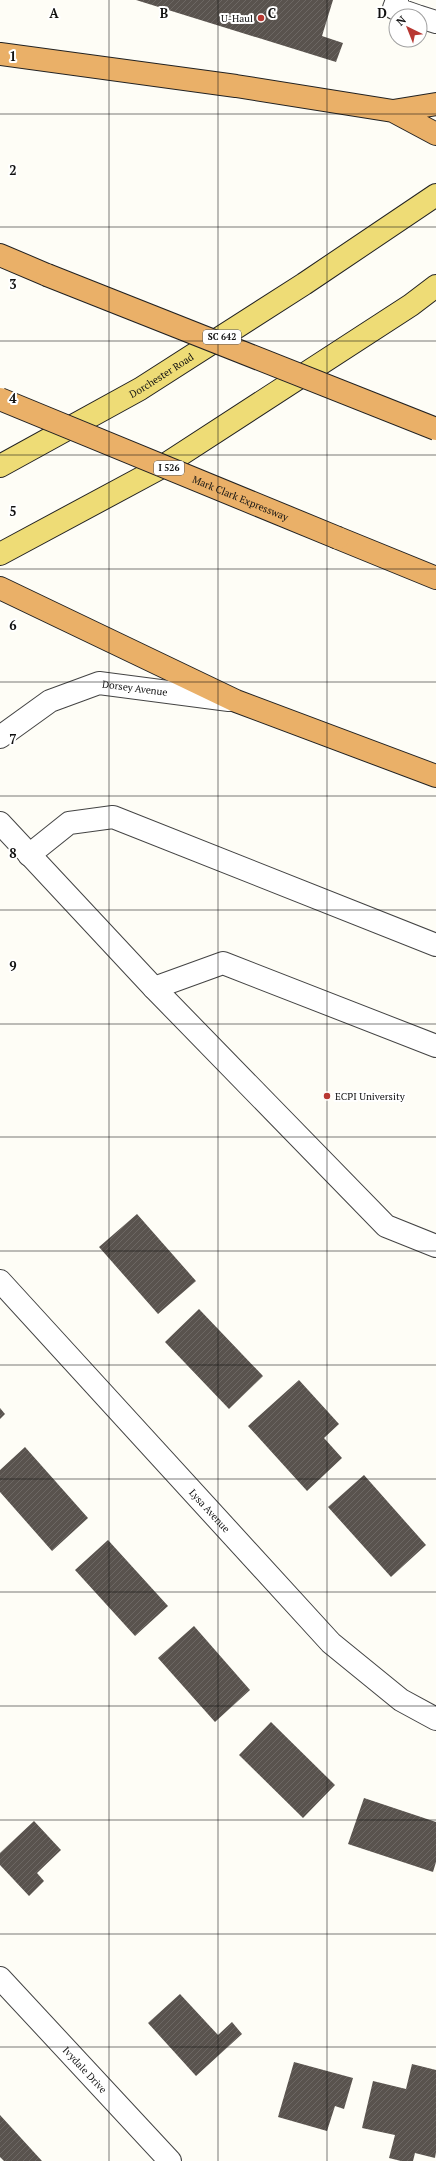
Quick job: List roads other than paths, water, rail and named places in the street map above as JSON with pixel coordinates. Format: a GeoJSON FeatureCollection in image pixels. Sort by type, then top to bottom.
{"type":"FeatureCollection","features":[{"type":"Feature","properties":{"kind":"highway"},"geometry":{"type":"LineString","coordinates":[[0,54],[236,86],[393,111],[436,104]]}},
{"type":"Feature","properties":{"kind":"highway"},"geometry":{"type":"LineString","coordinates":[[393,111],[436,134]]}},
{"type":"Feature","properties":{"kind":"highway"},"geometry":{"type":"LineString","coordinates":[[0,255],[436,429]]}},
{"type":"Feature","properties":{"kind":"highway","name":"Mark Clark Expressway"},"geometry":{"type":"LineString","coordinates":[[0,399],[436,578]]}},
{"type":"Feature","properties":{"kind":"highway"},"geometry":{"type":"LineString","coordinates":[[0,588],[236,701],[436,776]]}},
{"type":"Feature","properties":{"kind":"main road","name":"Dorchester Road"},"geometry":{"type":"LineString","coordinates":[[0,466],[147,385],[304,284],[436,195]]}},
{"type":"Feature","properties":{"kind":"main road"},"geometry":{"type":"LineString","coordinates":[[0,554],[160,468],[436,286]]}},
{"type":"Feature","properties":{"kind":"street","name":"Dorsey Avenue"},"geometry":{"type":"LineString","coordinates":[[4,734],[50,701],[99,684],[236,701]]}},
{"type":"Feature","properties":{"kind":"street"},"geometry":{"type":"LineString","coordinates":[[29,854],[69,823],[114,817],[436,945]]}},
{"type":"Feature","properties":{"kind":"street"},"geometry":{"type":"LineString","coordinates":[[0,823],[154,988],[386,1226],[436,1246]]}},
{"type":"Feature","properties":{"kind":"street"},"geometry":{"type":"LineString","coordinates":[[154,988],[223,963],[436,1046]]}},
{"type":"Feature","properties":{"kind":"street","name":"Lysa Avenue"},"geometry":{"type":"LineString","coordinates":[[0,1282],[331,1643],[401,1700],[436,1719]]}},
{"type":"Feature","properties":{"kind":"street","name":"Ivydale Drive"},"geometry":{"type":"LineString","coordinates":[[0,1978],[170,2161]]}},
{"type":"Feature","properties":{"kind":"place","name":"U-Haul"},"geometry":{"type":"Point","coordinates":[261,18]}},
{"type":"Feature","properties":{"kind":"place","name":"ECPI University"},"geometry":{"type":"Point","coordinates":[327,1096]}}]}
